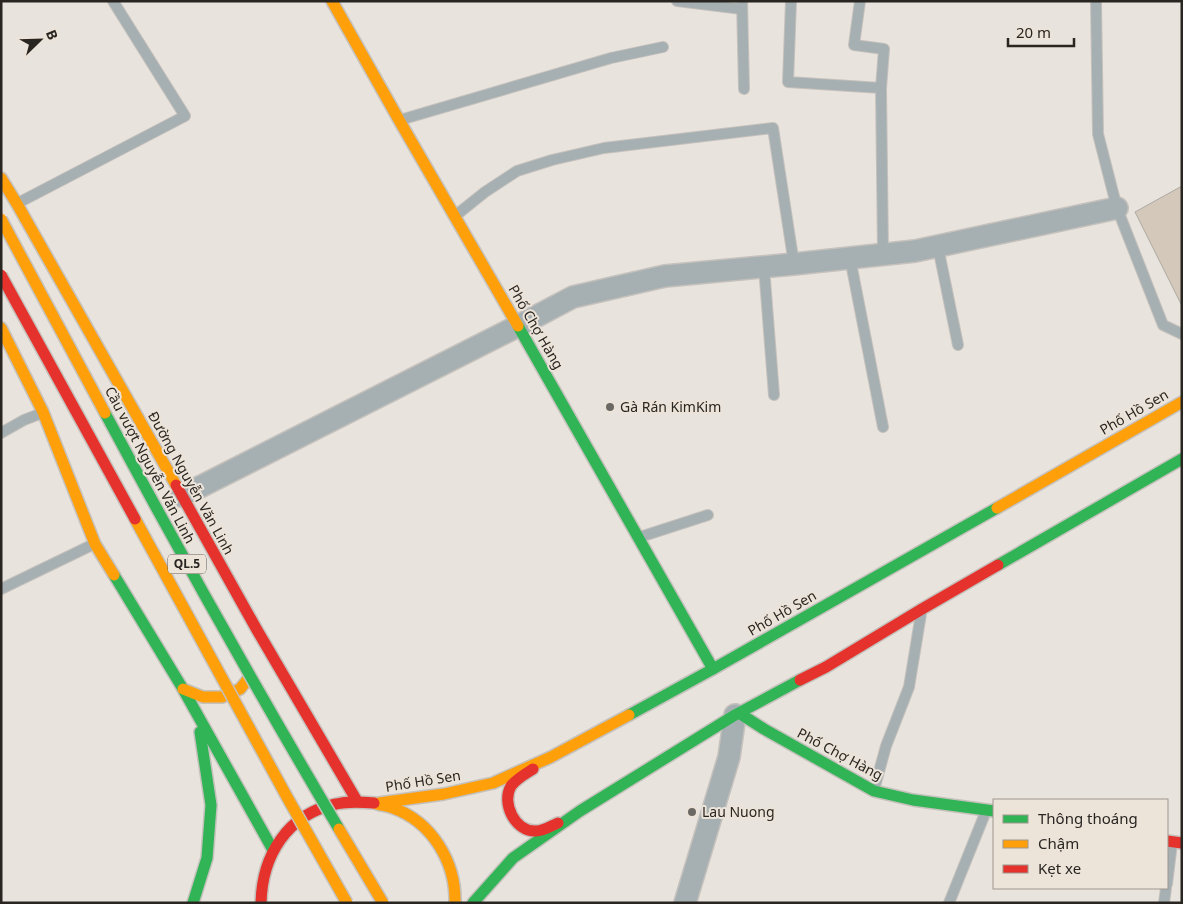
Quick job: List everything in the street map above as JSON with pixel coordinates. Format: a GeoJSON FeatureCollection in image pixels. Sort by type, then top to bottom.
{"type":"FeatureCollection","features":[{"type":"Feature","properties":{"kind":"main road","name":"Phố Chợ Hàng"},"geometry":{"type":"LineString","coordinates":[[332,1],[714,669]]}},
{"type":"Feature","properties":{"kind":"main road","name":"Đường Nguyễn Văn Linh"},"geometry":{"type":"LineString","coordinates":[[1,178],[257,630],[357,801]]}},
{"type":"Feature","properties":{"kind":"main road","name":"Cầu vượt Nguyễn Văn Linh"},"geometry":{"type":"LineString","coordinates":[[1,219],[156,509],[295,754],[384,903]]}},
{"type":"Feature","properties":{"kind":"main road","name":"QL.5"},"geometry":{"type":"LineString","coordinates":[[1,275],[347,903]]}},
{"type":"Feature","properties":{"kind":"main road"},"geometry":{"type":"LineString","coordinates":[[1,328],[42,412],[95,544],[182,689],[273,850]]}},
{"type":"Feature","properties":{"kind":"main road","name":"Phố Hồ Sen"},"geometry":{"type":"LineString","coordinates":[[379,803],[444,794],[493,783],[550,757],[714,669],[1182,402]]}},
{"type":"Feature","properties":{"kind":"main road"},"geometry":{"type":"LineString","coordinates":[[473,903],[513,858],[580,811],[737,714],[826,667],[922,609],[1182,459]]}},
{"type":"Feature","properties":{"kind":"main road"},"geometry":{"type":"LineString","coordinates":[[182,689],[203,697],[222,697],[240,689],[254,672],[260,652],[257,630]]}},
{"type":"Feature","properties":{"kind":"main road","name":"Phố Chợ Hàng"},"geometry":{"type":"LineString","coordinates":[[737,714],[874,792],[913,800],[990,811]]}},
{"type":"Feature","properties":{"kind":"main road"},"geometry":{"type":"LineString","coordinates":[[193,903],[208,858],[211,805],[197,715]]}},
{"type":"Feature","properties":{"kind":"main road"},"geometry":{"type":"LineString","coordinates":[[550,757],[517,780],[511,788],[508,800],[511,812],[518,824],[532,832],[544,830],[580,811]]}},
{"type":"Feature","properties":{"kind":"main road"},"geometry":{"type":"LineString","coordinates":[[261,903],[261,887],[265,868],[273,850],[288,830],[308,814],[331,804],[357,801],[379,803],[400,811],[423,826],[441,847],[452,872],[455,903]]}},
{"type":"Feature","properties":{"kind":"street"},"geometry":{"type":"LineString","coordinates":[[182,496],[573,297],[665,276],[915,251],[1117,208]]}},
{"type":"Feature","properties":{"kind":"street"},"geometry":{"type":"LineString","coordinates":[[686,903],[729,757],[737,714]]}},
{"type":"Feature","properties":{"kind":"lane"},"geometry":{"type":"LineString","coordinates":[[17,204],[185,116],[113,1]]}},
{"type":"Feature","properties":{"kind":"lane"},"geometry":{"type":"LineString","coordinates":[[677,1],[742,5],[744,89]]}},
{"type":"Feature","properties":{"kind":"lane"},"geometry":{"type":"LineString","coordinates":[[792,1],[788,82],[881,88]]}},
{"type":"Feature","properties":{"kind":"lane"},"geometry":{"type":"LineString","coordinates":[[860,1],[854,45],[884,49],[881,88],[884,254]]}},
{"type":"Feature","properties":{"kind":"lane"},"geometry":{"type":"LineString","coordinates":[[1096,1],[1098,134],[1117,208],[1163,324],[1182,334]]}},
{"type":"Feature","properties":{"kind":"lane"},"geometry":{"type":"LineString","coordinates":[[399,120],[611,58],[663,47]]}},
{"type":"Feature","properties":{"kind":"lane"},"geometry":{"type":"LineString","coordinates":[[454,216],[485,192],[517,171],[552,160],[604,148],[773,128],[794,264]]}},
{"type":"Feature","properties":{"kind":"lane"},"geometry":{"type":"LineString","coordinates":[[938,247],[958,345]]}},
{"type":"Feature","properties":{"kind":"lane"},"geometry":{"type":"LineString","coordinates":[[850,258],[883,427]]}},
{"type":"Feature","properties":{"kind":"lane"},"geometry":{"type":"LineString","coordinates":[[764,267],[774,395]]}},
{"type":"Feature","properties":{"kind":"lane"},"geometry":{"type":"LineString","coordinates":[[1,433],[42,412]]}},
{"type":"Feature","properties":{"kind":"lane"},"geometry":{"type":"LineString","coordinates":[[639,537],[708,515]]}},
{"type":"Feature","properties":{"kind":"lane"},"geometry":{"type":"LineString","coordinates":[[1,589],[95,544]]}},
{"type":"Feature","properties":{"kind":"lane"},"geometry":{"type":"LineString","coordinates":[[874,792],[886,746],[909,687],[922,609]]}},
{"type":"Feature","properties":{"kind":"lane"},"geometry":{"type":"LineString","coordinates":[[948,903],[990,811]]}},
{"type":"Feature","properties":{"kind":"lane"},"geometry":{"type":"LineString","coordinates":[[1168,877],[1173,842]]}},
{"type":"Feature","properties":{"kind":"lane"},"geometry":{"type":"LineString","coordinates":[[1164,903],[1166,889]]}},
{"type":"Feature","properties":{"kind":"building"},"geometry":{"type":"Polygon","coordinates":[[[1182,186],[1182,306],[1135,212],[1182,186]]]}},
{"type":"Feature","properties":{"kind":"traffic: fast"},"geometry":{"type":"LineString","coordinates":[[518,326],[713,669]]}},
{"type":"Feature","properties":{"kind":"traffic: fast"},"geometry":{"type":"LineString","coordinates":[[105,413],[220,622],[339,829]]}},
{"type":"Feature","properties":{"kind":"traffic: fast"},"geometry":{"type":"LineString","coordinates":[[998,565],[1182,459]]}},
{"type":"Feature","properties":{"kind":"traffic: fast"},"geometry":{"type":"LineString","coordinates":[[629,715],[997,508]]}},
{"type":"Feature","properties":{"kind":"traffic: fast"},"geometry":{"type":"LineString","coordinates":[[114,575],[183,689],[273,850]]}},
{"type":"Feature","properties":{"kind":"traffic: fast"},"geometry":{"type":"LineString","coordinates":[[473,903],[513,858],[580,811],[735,715],[800,680]]}},
{"type":"Feature","properties":{"kind":"traffic: fast"},"geometry":{"type":"LineString","coordinates":[[739,713],[874,791],[913,800],[993,811]]}},
{"type":"Feature","properties":{"kind":"traffic: fast"},"geometry":{"type":"LineString","coordinates":[[193,903],[207,858],[211,805],[200,732]]}},
{"type":"Feature","properties":{"kind":"traffic: slow"},"geometry":{"type":"LineString","coordinates":[[332,1],[518,326]]}},
{"type":"Feature","properties":{"kind":"traffic: slow"},"geometry":{"type":"LineString","coordinates":[[1,178],[176,485]]}},
{"type":"Feature","properties":{"kind":"traffic: slow"},"geometry":{"type":"LineString","coordinates":[[1,219],[105,413]]}},
{"type":"Feature","properties":{"kind":"traffic: slow"},"geometry":{"type":"LineString","coordinates":[[1,328],[43,412],[95,544],[114,575]]}},
{"type":"Feature","properties":{"kind":"traffic: slow"},"geometry":{"type":"LineString","coordinates":[[997,508],[1182,402]]}},
{"type":"Feature","properties":{"kind":"traffic: slow"},"geometry":{"type":"LineString","coordinates":[[135,519],[347,903]]}},
{"type":"Feature","properties":{"kind":"traffic: slow"},"geometry":{"type":"LineString","coordinates":[[183,689],[203,697],[222,697],[240,689],[248,679]]}},
{"type":"Feature","properties":{"kind":"traffic: slow"},"geometry":{"type":"LineString","coordinates":[[379,803],[444,794],[493,783],[551,757],[629,715]]}},
{"type":"Feature","properties":{"kind":"traffic: slow"},"geometry":{"type":"LineString","coordinates":[[374,803],[407,814],[430,833],[446,859],[451,873],[455,903]]}},
{"type":"Feature","properties":{"kind":"traffic: slow"},"geometry":{"type":"LineString","coordinates":[[339,829],[383,903]]}},
{"type":"Feature","properties":{"kind":"traffic: jam"},"geometry":{"type":"LineString","coordinates":[[1,275],[135,519]]}},
{"type":"Feature","properties":{"kind":"traffic: jam"},"geometry":{"type":"LineString","coordinates":[[176,485],[257,630],[357,801]]}},
{"type":"Feature","properties":{"kind":"traffic: jam"},"geometry":{"type":"LineString","coordinates":[[800,680],[826,667],[998,565]]}},
{"type":"Feature","properties":{"kind":"traffic: jam"},"geometry":{"type":"LineString","coordinates":[[533,769],[511,786],[508,800],[512,815],[516,822],[528,830],[542,830],[558,823]]}},
{"type":"Feature","properties":{"kind":"traffic: jam"},"geometry":{"type":"LineString","coordinates":[[261,903],[266,869],[280,840],[291,827],[319,809],[336,804],[350,802],[374,803]]}},
{"type":"Feature","properties":{"kind":"traffic: jam"},"geometry":{"type":"LineString","coordinates":[[1168,841],[1182,843]]}},
{"type":"Feature","properties":{"kind":"place","name":"Gà Rán KimKim"},"geometry":{"type":"Point","coordinates":[610,407]}},
{"type":"Feature","properties":{"kind":"place","name":"Lau Nuong"},"geometry":{"type":"Point","coordinates":[692,812]}}]}
